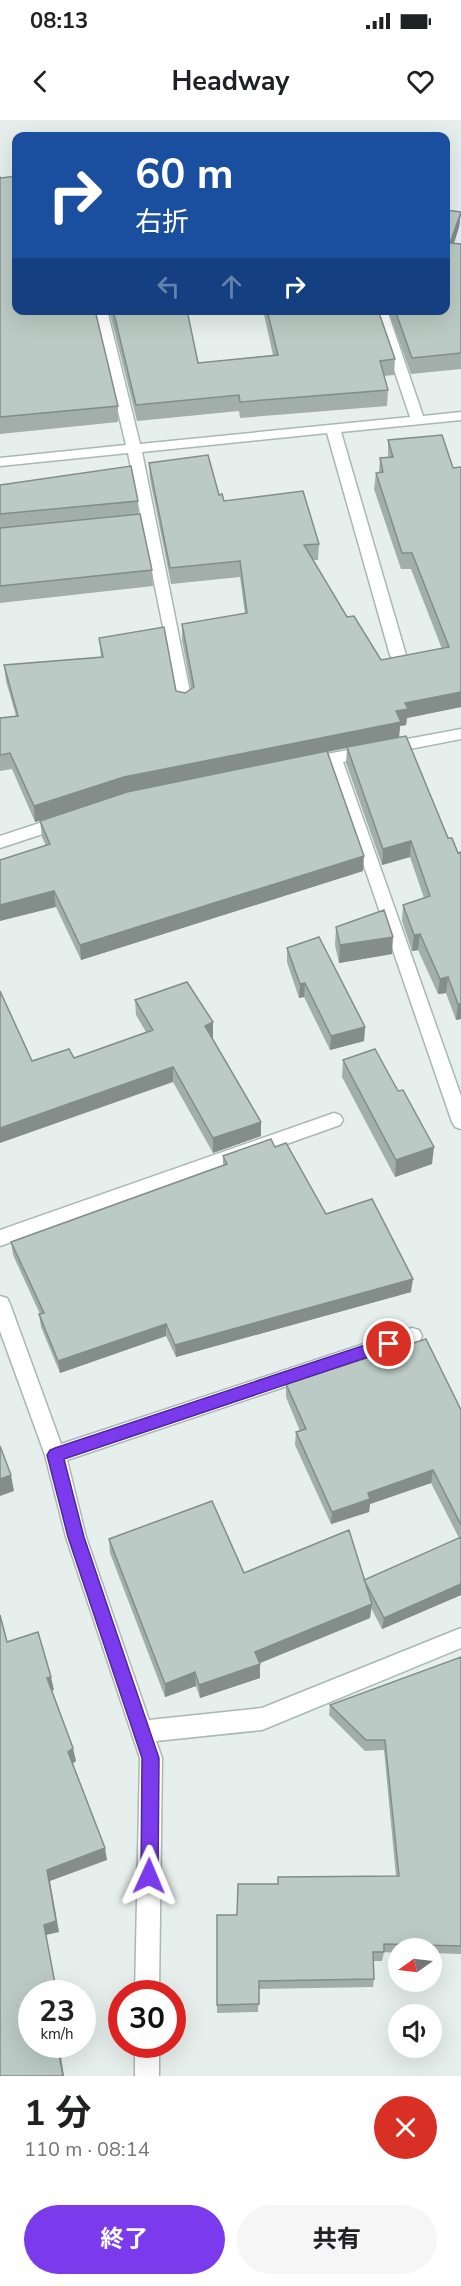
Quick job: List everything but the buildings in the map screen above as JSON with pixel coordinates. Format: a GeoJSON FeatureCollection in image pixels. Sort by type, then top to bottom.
{"type":"FeatureCollection","features":[{"type":"Feature","properties":{"kind":"street"},"geometry":{"type":"LineString","coordinates":[[101,315],[134,449],[184,702]]}},
{"type":"Feature","properties":{"kind":"street"},"geometry":{"type":"LineString","coordinates":[[382,315],[418,420]]}},
{"type":"Feature","properties":{"kind":"street"},"geometry":{"type":"LineString","coordinates":[[0,462],[461,416]]}},
{"type":"Feature","properties":{"kind":"street"},"geometry":{"type":"LineString","coordinates":[[333,429],[398,655]]}},
{"type":"Feature","properties":{"kind":"street"},"geometry":{"type":"LineString","coordinates":[[288,767],[461,734]]}},
{"type":"Feature","properties":{"kind":"street"},"geometry":{"type":"LineString","coordinates":[[334,757],[461,1122]]}},
{"type":"Feature","properties":{"kind":"street"},"geometry":{"type":"LineString","coordinates":[[0,842],[80,816]]}},
{"type":"Feature","properties":{"kind":"street"},"geometry":{"type":"LineString","coordinates":[[0,1238],[334,1120]]}},
{"type":"Feature","properties":{"kind":"street"},"geometry":{"type":"LineString","coordinates":[[0,1304],[55,1455],[76,1537],[151,1758],[147,1980]]}},
{"type":"Feature","properties":{"kind":"street"},"geometry":{"type":"LineString","coordinates":[[55,1455],[411,1336]]}},
{"type":"Feature","properties":{"kind":"street"},"geometry":{"type":"LineString","coordinates":[[142,1732],[262,1719],[461,1638]]}},
{"type":"Feature","properties":{"kind":"street"},"geometry":{"type":"LineString","coordinates":[[147,2058],[147,2076]]}},
{"type":"Feature","properties":{"kind":"route"},"geometry":{"type":"LineString","coordinates":[[149,1876],[151,1758],[76,1537],[55,1455],[389,1344]]}}]}
